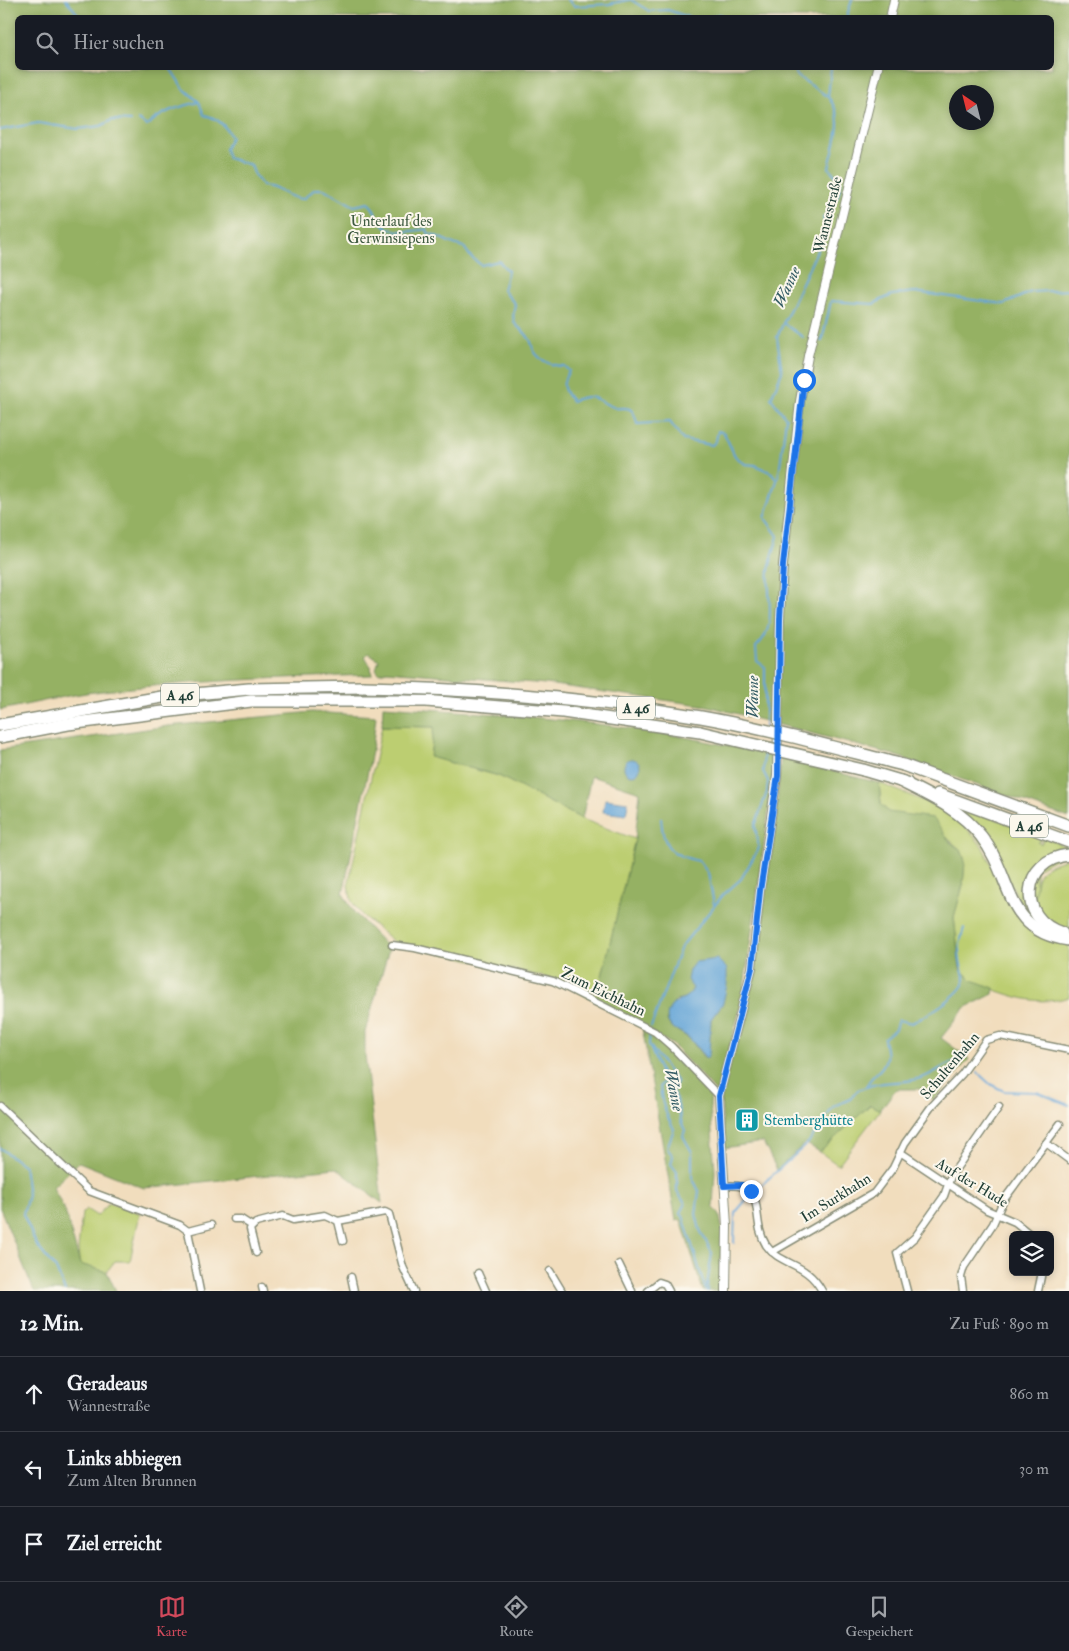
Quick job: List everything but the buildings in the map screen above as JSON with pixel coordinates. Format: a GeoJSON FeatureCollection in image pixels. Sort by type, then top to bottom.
{"type":"FeatureCollection","features":[{"type":"Feature","properties":{"kind":"highway","name":"A 46"},"geometry":{"type":"LineString","coordinates":[[0,725],[162,697],[249,690],[363,687],[421,688],[563,697],[701,717],[763,730],[903,765],[1069,826]]}},
{"type":"Feature","properties":{"kind":"highway","name":"A 46"},"geometry":{"type":"LineString","coordinates":[[0,738],[68,724],[251,701],[426,701],[563,712],[690,730],[760,745],[899,781],[1069,842]]}},
{"type":"Feature","properties":{"kind":"highway"},"geometry":{"type":"LineString","coordinates":[[0,743],[68,724]]}},
{"type":"Feature","properties":{"kind":"highway"},"geometry":{"type":"LineString","coordinates":[[899,781],[946,804],[968,821],[991,851],[1014,904],[1024,918],[1041,933],[1069,940]]}},
{"type":"Feature","properties":{"kind":"highway"},"geometry":{"type":"LineString","coordinates":[[1069,854],[1050,860],[1040,868],[1032,881],[1030,893],[1033,910],[1040,921],[1049,928],[1069,934]]}},
{"type":"Feature","properties":{"kind":"street"},"geometry":{"type":"LineString","coordinates":[[891,15],[894,0]]}},
{"type":"Feature","properties":{"kind":"street","name":"Wannestraße"},"geometry":{"type":"LineString","coordinates":[[726,1291],[727,1226],[719,1096],[752,968],[760,891],[778,776],[780,619],[783,565],[804,380],[878,70]]}},
{"type":"Feature","properties":{"kind":"street","name":"Zum Eichhahn"},"geometry":{"type":"LineString","coordinates":[[392,945],[415,948],[553,981],[655,1032],[719,1096]]}},
{"type":"Feature","properties":{"kind":"street","name":"Schultenhahn"},"geometry":{"type":"LineString","coordinates":[[900,1152],[931,1107],[962,1074],[984,1043],[991,1037],[1000,1036],[1069,1050]]}},
{"type":"Feature","properties":{"kind":"street"},"geometry":{"type":"LineString","coordinates":[[0,1106],[89,1191],[180,1225],[188,1231],[200,1291]]}},
{"type":"Feature","properties":{"kind":"street"},"geometry":{"type":"LineString","coordinates":[[907,1291],[897,1255],[915,1237],[944,1196],[954,1172],[999,1107]]}},
{"type":"Feature","properties":{"kind":"street"},"geometry":{"type":"LineString","coordinates":[[963,1291],[963,1269],[993,1224],[996,1215],[1060,1124]]}},
{"type":"Feature","properties":{"kind":"street"},"geometry":{"type":"LineString","coordinates":[[1046,1143],[1069,1160]]}},
{"type":"Feature","properties":{"kind":"street","name":"Auf der Hude"},"geometry":{"type":"LineString","coordinates":[[900,1152],[948,1185],[996,1215],[1015,1222],[1026,1231]]}},
{"type":"Feature","properties":{"kind":"street","name":"Im Surkhahn"},"geometry":{"type":"LineString","coordinates":[[772,1252],[874,1193],[893,1168],[900,1152]]}},
{"type":"Feature","properties":{"kind":"street"},"geometry":{"type":"LineString","coordinates":[[724,1186],[742,1185],[751,1191],[761,1235],[772,1252],[808,1272],[822,1291]]}},
{"type":"Feature","properties":{"kind":"street"},"geometry":{"type":"LineString","coordinates":[[252,1226],[283,1216],[293,1220],[325,1215],[338,1221],[382,1211],[390,1214],[403,1267],[414,1291]]}},
{"type":"Feature","properties":{"kind":"street"},"geometry":{"type":"LineString","coordinates":[[234,1219],[241,1219],[252,1226],[256,1253]]}},
{"type":"Feature","properties":{"kind":"street"},"geometry":{"type":"LineString","coordinates":[[338,1221],[343,1241]]}},
{"type":"Feature","properties":{"kind":"street"},"geometry":{"type":"LineString","coordinates":[[188,1231],[211,1225]]}},
{"type":"Feature","properties":{"kind":"street"},"geometry":{"type":"LineString","coordinates":[[619,1264],[632,1291]]}},
{"type":"Feature","properties":{"kind":"street"},"geometry":{"type":"LineString","coordinates":[[550,1271],[562,1291]]}},
{"type":"Feature","properties":{"kind":"street"},"geometry":{"type":"LineString","coordinates":[[478,1273],[486,1291]]}},
{"type":"Feature","properties":{"kind":"street"},"geometry":{"type":"LineString","coordinates":[[1038,1291],[1041,1276]]}},
{"type":"Feature","properties":{"kind":"street"},"geometry":{"type":"LineString","coordinates":[[351,1277],[354,1291]]}},
{"type":"Feature","properties":{"kind":"street"},"geometry":{"type":"LineString","coordinates":[[648,1291],[659,1282],[665,1284],[669,1291]]}},
{"type":"Feature","properties":{"kind":"green space","name":"Unterlauf des Gerwinsiepens"},"geometry":{"type":"Polygon","coordinates":[[[0,0],[1069,0],[1069,818],[894,755],[708,706],[546,684],[387,671],[379,673],[376,669],[379,660],[369,653],[365,656],[371,667],[372,675],[264,679],[122,689],[75,695],[0,710],[0,0]]]}},
{"type":"Feature","properties":{"kind":"green space"},"geometry":{"type":"Polygon","coordinates":[[[383,706],[483,713],[629,728],[727,745],[776,757],[742,1001],[717,1093],[672,1044],[596,1001],[635,839],[640,792],[591,776],[582,819],[499,776],[430,757],[434,727],[382,726],[383,706]],[[693,988],[688,997],[676,1000],[669,1010],[667,1020],[670,1026],[690,1039],[705,1059],[709,1054],[711,1019],[723,1003],[693,988]]]}},
{"type":"Feature","properties":{"kind":"green space"},"geometry":{"type":"Polygon","coordinates":[[[312,712],[376,716],[372,751],[343,894],[354,912],[389,949],[365,1032],[365,1055],[382,1203],[336,1168],[144,1188],[79,1162],[53,1187],[65,1211],[80,1264],[107,1272],[116,1291],[34,1291],[0,1208],[0,1098],[2,1094],[0,1080],[0,750],[168,726],[312,712]]]}},
{"type":"Feature","properties":{"kind":"green space"},"geometry":{"type":"Polygon","coordinates":[[[382,726],[434,727],[430,757],[499,776],[582,819],[635,839],[596,1001],[553,979],[394,942],[362,915],[352,902],[348,886],[382,726]]]}},
{"type":"Feature","properties":{"kind":"green space"},"geometry":{"type":"Polygon","coordinates":[[[781,758],[879,783],[881,804],[888,812],[933,818],[950,842],[961,850],[965,861],[963,885],[954,917],[960,969],[972,980],[994,988],[993,994],[965,1008],[941,1038],[969,1059],[934,1100],[920,1089],[896,1089],[880,1110],[870,1105],[820,1152],[805,1143],[777,1170],[763,1142],[724,1148],[721,1096],[750,986],[776,816],[781,758]]]}},
{"type":"Feature","properties":{"kind":"green space"},"geometry":{"type":"Polygon","coordinates":[[[879,783],[944,809],[963,824],[982,846],[1016,913],[1069,942],[1069,997],[1042,1001],[1016,997],[965,979],[959,963],[954,917],[963,885],[965,861],[961,850],[946,837],[888,812],[881,804],[879,783]]]}},
{"type":"Feature","properties":{"kind":"green space"},"geometry":{"type":"Polygon","coordinates":[[[947,801],[1042,836],[1040,841],[1037,842],[1041,844],[1044,837],[1069,848],[1069,852],[1036,869],[1036,919],[1028,919],[1003,868],[947,801]]]}},
{"type":"Feature","properties":{"kind":"green space"},"geometry":{"type":"Polygon","coordinates":[[[1069,858],[1069,932],[1050,925],[1034,905],[1036,885],[1040,873],[1050,865],[1069,858]]]}},
{"type":"Feature","properties":{"kind":"green space"},"geometry":{"type":"Polygon","coordinates":[[[642,1027],[671,1048],[711,1093],[710,1105],[715,1171],[713,1207],[719,1213],[722,1228],[720,1291],[703,1291],[681,1220],[676,1221],[642,1027]]]}},
{"type":"Feature","properties":{"kind":"green space"},"geometry":{"type":"Polygon","coordinates":[[[870,1104],[880,1110],[838,1165],[820,1152],[870,1104]]]}},
{"type":"Feature","properties":{"kind":"green space"},"geometry":{"type":"Polygon","coordinates":[[[109,1203],[140,1213],[130,1261],[115,1261],[104,1275],[80,1268],[78,1249],[82,1213],[86,1209],[97,1216],[109,1203]]]}},
{"type":"Feature","properties":{"kind":"water"},"geometry":{"type":"Polygon","coordinates":[[[629,759],[635,759],[640,764],[638,773],[629,775],[624,770],[624,764],[629,759]]]}},
{"type":"Feature","properties":{"kind":"water"},"geometry":{"type":"Polygon","coordinates":[[[605,799],[628,802],[626,815],[603,812],[605,799]]]}},
{"type":"Feature","properties":{"kind":"water"},"geometry":{"type":"Polygon","coordinates":[[[717,959],[727,969],[727,985],[723,1003],[711,1019],[709,1054],[706,1059],[691,1040],[671,1026],[667,1018],[670,1007],[688,995],[693,988],[687,980],[689,970],[695,962],[717,959]]]}},
{"type":"Feature","properties":{"kind":"waterway"},"geometry":{"type":"LineString","coordinates":[[66,0],[78,15]]}},
{"type":"Feature","properties":{"kind":"waterway"},"geometry":{"type":"LineString","coordinates":[[568,0],[575,6],[609,4],[629,0]]}},
{"type":"Feature","properties":{"kind":"waterway"},"geometry":{"type":"LineString","coordinates":[[631,0],[649,11],[668,10],[682,15]]}},
{"type":"Feature","properties":{"kind":"waterway","name":"Wanne"},"geometry":{"type":"LineString","coordinates":[[847,15],[852,0]]}},
{"type":"Feature","properties":{"kind":"waterway"},"geometry":{"type":"LineString","coordinates":[[717,15],[721,15]]}},
{"type":"Feature","properties":{"kind":"waterway"},"geometry":{"type":"LineString","coordinates":[[171,70],[183,88],[199,102],[204,115],[217,120],[229,133],[231,137],[225,149],[228,158],[251,165],[255,176],[263,186],[303,199],[315,189],[324,189],[354,206],[368,203],[377,217],[388,228],[401,231],[427,229],[428,233],[454,245],[464,247],[470,256],[481,265],[499,261],[508,271],[503,290],[515,304],[514,323],[526,334],[531,341],[534,351],[540,358],[552,364],[564,366],[569,371],[564,386],[566,393],[572,401],[591,397],[609,406],[628,408],[635,416],[637,424],[670,422],[683,440],[712,445],[716,441],[718,431],[724,433],[735,456],[745,464],[755,465],[772,473],[777,480]]}},
{"type":"Feature","properties":{"kind":"waterway"},"geometry":{"type":"LineString","coordinates":[[795,70],[797,76],[827,96]]}},
{"type":"Feature","properties":{"kind":"waterway","name":"Wanne"},"geometry":{"type":"LineString","coordinates":[[765,727],[765,667],[757,661],[756,647],[763,639],[769,621],[769,570],[778,536],[765,518],[779,474],[786,418],[771,398],[782,372],[777,337],[827,229],[823,218],[839,192],[841,182],[829,168],[838,131],[837,114],[828,97],[831,70]]}},
{"type":"Feature","properties":{"kind":"waterway"},"geometry":{"type":"LineString","coordinates":[[138,120],[147,126],[171,110],[199,102]]}},
{"type":"Feature","properties":{"kind":"waterway"},"geometry":{"type":"LineString","coordinates":[[0,130],[38,123],[78,129],[101,126],[112,120],[131,121]]}},
{"type":"Feature","properties":{"kind":"waterway"},"geometry":{"type":"LineString","coordinates":[[819,340],[822,341],[831,301],[873,304],[892,295],[914,292],[1004,304],[1031,292],[1069,290]]}},
{"type":"Feature","properties":{"kind":"waterway"},"geometry":{"type":"LineString","coordinates":[[783,323],[803,337]]}},
{"type":"Feature","properties":{"kind":"waterway","name":"Wanne"},"geometry":{"type":"LineString","coordinates":[[651,1027],[681,947],[723,895],[741,879],[759,848],[755,826],[767,792],[768,781],[763,771],[764,752]]}},
{"type":"Feature","properties":{"kind":"waterway"},"geometry":{"type":"LineString","coordinates":[[661,818],[666,843],[670,848],[681,856],[699,861],[708,873],[714,904]]}},
{"type":"Feature","properties":{"kind":"waterway"},"geometry":{"type":"LineString","coordinates":[[756,1190],[808,1143],[834,1106],[850,1099],[858,1090],[866,1087],[885,1062],[887,1053],[884,1038],[895,1029],[898,1020],[912,1023],[943,1004],[963,985],[965,979],[959,954],[964,928]]}},
{"type":"Feature","properties":{"kind":"waterway","name":"Wanne"},"geometry":{"type":"LineString","coordinates":[[650,1032],[649,1044],[664,1081],[660,1086],[663,1103],[666,1114],[674,1129],[667,1148],[673,1156],[671,1164],[677,1172],[677,1192],[685,1203],[680,1213],[683,1216],[706,1291]]}},
{"type":"Feature","properties":{"kind":"waterway"},"geometry":{"type":"LineString","coordinates":[[650,1046],[677,1082],[672,1091],[677,1100],[681,1121],[685,1130],[683,1136],[692,1152],[692,1177],[699,1191],[696,1214],[700,1230],[712,1253],[707,1285],[708,1291]]}},
{"type":"Feature","properties":{"kind":"waterway"},"geometry":{"type":"LineString","coordinates":[[866,1087],[880,1083],[921,1078],[960,1060]]}},
{"type":"Feature","properties":{"kind":"waterway"},"geometry":{"type":"LineString","coordinates":[[978,1073],[990,1084],[1004,1091],[1037,1092],[1069,1105]]}},
{"type":"Feature","properties":{"kind":"waterway"},"geometry":{"type":"LineString","coordinates":[[0,1148],[24,1166],[28,1195],[23,1214],[37,1246],[56,1269],[65,1291]]}},
{"type":"Feature","properties":{"kind":"waterway"},"geometry":{"type":"LineString","coordinates":[[734,1243],[735,1213],[747,1199]]}},
{"type":"Feature","properties":{"kind":"place","name":"Stemberghütte"},"geometry":{"type":"Point","coordinates":[747,1120]}},
{"type":"Feature","properties":{"kind":"route"},"geometry":{"type":"LineString","coordinates":[[751,1191],[747,1187],[737,1184],[724,1186],[719,1096],[752,968],[760,891],[778,776],[780,619],[783,565],[800,401],[804,380]]}}]}
